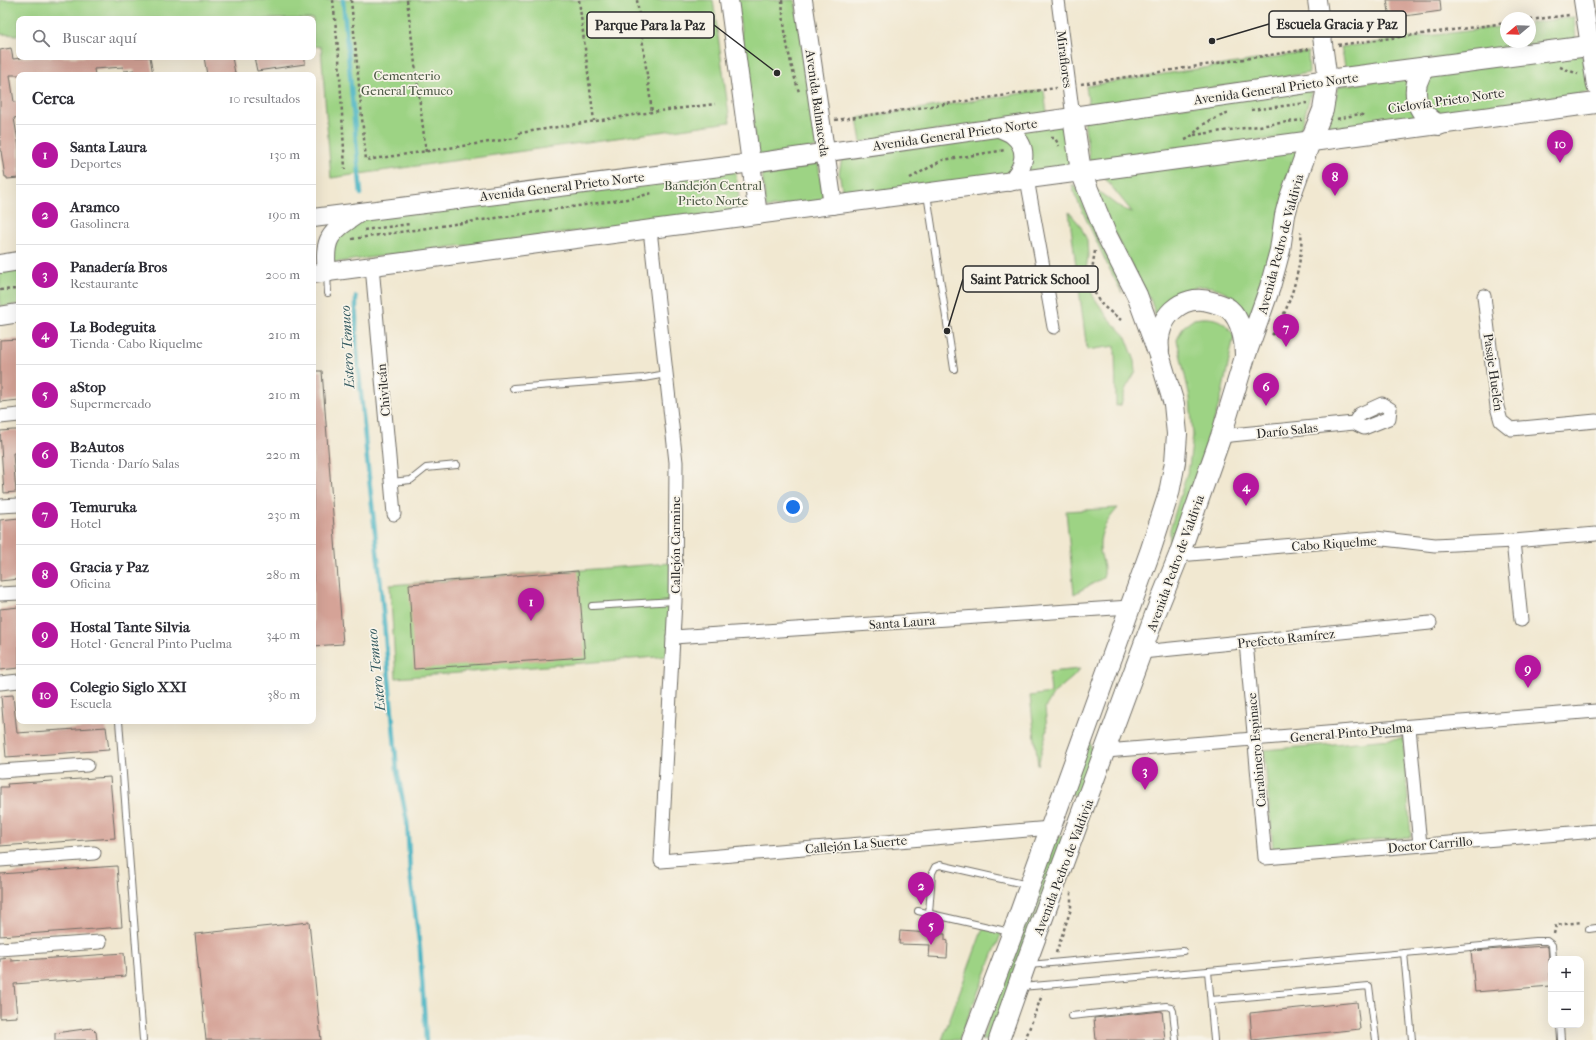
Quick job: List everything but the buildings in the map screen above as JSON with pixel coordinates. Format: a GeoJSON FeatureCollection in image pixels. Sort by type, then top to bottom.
{"type":"FeatureCollection","features":[{"type":"Feature","properties":{"kind":"main road","name":"Avenida General Prieto Norte"},"geometry":{"type":"LineString","coordinates":[[1073,117],[1328,80],[1593,45]]}},
{"type":"Feature","properties":{"kind":"main road"},"geometry":{"type":"LineString","coordinates":[[1425,67],[1417,82],[1416,99],[1424,115],[1439,125]]}},
{"type":"Feature","properties":{"kind":"main road","name":"Avenida Pedro de Valdivia"},"geometry":{"type":"LineString","coordinates":[[999,1040],[1025,966],[1179,556],[1221,436],[1270,287],[1280,250],[1285,215],[1310,142],[1332,107],[1328,80]]}},
{"type":"Feature","properties":{"kind":"main road"},"geometry":{"type":"LineString","coordinates":[[1081,172],[1596,103]]}},
{"type":"Feature","properties":{"kind":"main road","name":"Avenida Pedro de Valdivia"},"geometry":{"type":"LineString","coordinates":[[972,1040],[1051,828],[1130,607],[1169,493],[1175,462],[1177,434],[1174,404],[1160,358],[1137,295],[1106,234],[1081,172],[1073,117]]}},
{"type":"Feature","properties":{"kind":"main road"},"geometry":{"type":"LineString","coordinates":[[1160,358],[1158,343],[1164,319],[1177,306],[1196,299],[1206,299],[1222,305],[1230,310],[1240,324],[1246,357]]}},
{"type":"Feature","properties":{"kind":"main road"},"geometry":{"type":"LineString","coordinates":[[1090,720],[1093,735],[1097,742],[1106,751]]}},
{"type":"Feature","properties":{"kind":"street"},"geometry":{"type":"LineString","coordinates":[[729,0],[758,215]]}},
{"type":"Feature","properties":{"kind":"street","name":"Avenida Balmaceda"},"geometry":{"type":"LineString","coordinates":[[803,0],[833,205]]}},
{"type":"Feature","properties":{"kind":"street","name":"Miraflores"},"geometry":{"type":"LineString","coordinates":[[1058,0],[1073,117]]}},
{"type":"Feature","properties":{"kind":"street"},"geometry":{"type":"LineString","coordinates":[[1317,0],[1328,80]]}},
{"type":"Feature","properties":{"kind":"street"},"geometry":{"type":"LineString","coordinates":[[1583,0],[1593,45],[1596,86]]}},
{"type":"Feature","properties":{"kind":"street","name":"Avenida General Prieto Norte"},"geometry":{"type":"LineString","coordinates":[[316,218],[752,163],[1073,117]]}},
{"type":"Feature","properties":{"kind":"street"},"geometry":{"type":"LineString","coordinates":[[999,128],[1013,135],[1022,147],[1023,164],[1018,174],[1010,182]]}},
{"type":"Feature","properties":{"kind":"street"},"geometry":{"type":"LineString","coordinates":[[362,211],[337,228],[328,240],[320,273],[1081,172]]}},
{"type":"Feature","properties":{"kind":"street"},"geometry":{"type":"LineString","coordinates":[[1027,179],[1054,326]]}},
{"type":"Feature","properties":{"kind":"street","name":"Callejón Carmine"},"geometry":{"type":"LineString","coordinates":[[650,230],[676,462],[674,638],[661,861]]}},
{"type":"Feature","properties":{"kind":"street"},"geometry":{"type":"LineString","coordinates":[[0,261],[16,261]]}},
{"type":"Feature","properties":{"kind":"street","name":"Chivilcán"},"geometry":{"type":"LineString","coordinates":[[372,266],[394,514]]}},
{"type":"Feature","properties":{"kind":"street","name":"Pasaje Huelén"},"geometry":{"type":"LineString","coordinates":[[1484,296],[1497,407],[1501,421],[1511,429],[1596,421]]}},
{"type":"Feature","properties":{"kind":"street"},"geometry":{"type":"LineString","coordinates":[[0,316],[16,313]]}},
{"type":"Feature","properties":{"kind":"street"},"geometry":{"type":"LineString","coordinates":[[0,417],[16,415]]}},
{"type":"Feature","properties":{"kind":"street","name":"Darío Salas"},"geometry":{"type":"LineString","coordinates":[[1221,436],[1354,424]]}},
{"type":"Feature","properties":{"kind":"street"},"geometry":{"type":"LineString","coordinates":[[0,506],[16,505]]}},
{"type":"Feature","properties":{"kind":"street","name":"Cabo Riquelme"},"geometry":{"type":"LineString","coordinates":[[1179,556],[1375,538],[1435,545],[1513,541],[1596,534]]}},
{"type":"Feature","properties":{"kind":"street"},"geometry":{"type":"LineString","coordinates":[[1513,541],[1521,620]]}},
{"type":"Feature","properties":{"kind":"street"},"geometry":{"type":"LineString","coordinates":[[0,594],[16,593]]}},
{"type":"Feature","properties":{"kind":"street","name":"Santa Laura"},"geometry":{"type":"LineString","coordinates":[[674,638],[1130,607]]}},
{"type":"Feature","properties":{"kind":"street","name":"Prefecto Ramírez"},"geometry":{"type":"LineString","coordinates":[[1142,652],[1430,623]]}},
{"type":"Feature","properties":{"kind":"street","name":"Carabinero Espinace"},"geometry":{"type":"LineString","coordinates":[[1246,642],[1256,740],[1265,858]]}},
{"type":"Feature","properties":{"kind":"street"},"geometry":{"type":"LineString","coordinates":[[0,683],[16,681]]}},
{"type":"Feature","properties":{"kind":"street","name":"General Pinto Puelma"},"geometry":{"type":"LineString","coordinates":[[1106,751],[1256,740],[1596,711]]}},
{"type":"Feature","properties":{"kind":"street"},"geometry":{"type":"LineString","coordinates":[[1409,727],[1420,845]]}},
{"type":"Feature","properties":{"kind":"street"},"geometry":{"type":"LineString","coordinates":[[0,771],[87,765]]}},
{"type":"Feature","properties":{"kind":"street","name":"Callejón La Suerte"},"geometry":{"type":"LineString","coordinates":[[661,861],[1051,828]]}},
{"type":"Feature","properties":{"kind":"street","name":"Doctor Carrillo"},"geometry":{"type":"LineString","coordinates":[[1265,858],[1596,830]]}},
{"type":"Feature","properties":{"kind":"street"},"geometry":{"type":"LineString","coordinates":[[0,860],[94,853]]}},
{"type":"Feature","properties":{"kind":"street"},"geometry":{"type":"LineString","coordinates":[[0,949],[100,942]]}},
{"type":"Feature","properties":{"kind":"lane"},"geometry":{"type":"LineString","coordinates":[[927,193],[954,369]]}},
{"type":"Feature","properties":{"kind":"lane"},"geometry":{"type":"LineString","coordinates":[[320,273],[328,293]]}},
{"type":"Feature","properties":{"kind":"lane"},"geometry":{"type":"LineString","coordinates":[[514,388],[637,378],[666,374]]}},
{"type":"Feature","properties":{"kind":"lane"},"geometry":{"type":"LineString","coordinates":[[392,482],[411,480],[426,468],[457,465]]}},
{"type":"Feature","properties":{"kind":"lane"},"geometry":{"type":"LineString","coordinates":[[592,606],[675,601]]}},
{"type":"Feature","properties":{"kind":"lane"},"geometry":{"type":"LineString","coordinates":[[119,724],[143,1040]]}},
{"type":"Feature","properties":{"kind":"lane"},"geometry":{"type":"LineString","coordinates":[[930,913],[932,873],[935,867],[940,865],[1030,885]]}},
{"type":"Feature","properties":{"kind":"lane"},"geometry":{"type":"LineString","coordinates":[[918,911],[1013,932]]}},
{"type":"Feature","properties":{"kind":"lane"},"geometry":{"type":"LineString","coordinates":[[1588,929],[1596,928]]}},
{"type":"Feature","properties":{"kind":"lane"},"geometry":{"type":"LineString","coordinates":[[1018,987],[1536,941],[1549,943],[1552,945],[1553,956]]}},
{"type":"Feature","properties":{"kind":"lane"},"geometry":{"type":"LineString","coordinates":[[1025,966],[1183,951]]}},
{"type":"Feature","properties":{"kind":"lane"},"geometry":{"type":"LineString","coordinates":[[1404,953],[1412,1040]]}},
{"type":"Feature","properties":{"kind":"lane"},"geometry":{"type":"LineString","coordinates":[[1208,971],[1214,1040]]}},
{"type":"Feature","properties":{"kind":"lane"},"geometry":{"type":"LineString","coordinates":[[1211,1000],[1369,986],[1376,1040]]}},
{"type":"Feature","properties":{"kind":"lane"},"geometry":{"type":"LineString","coordinates":[[1072,1016],[1166,1006],[1171,1007],[1173,1011],[1176,1040]]}},
{"type":"Feature","properties":{"kind":"lane"},"geometry":{"type":"LineString","coordinates":[[1560,1028],[1561,1040]]}},
{"type":"Feature","properties":{"kind":"path"},"geometry":{"type":"LineString","coordinates":[[333,0],[339,58],[345,168]]}},
{"type":"Feature","properties":{"kind":"path"},"geometry":{"type":"LineString","coordinates":[[351,0],[366,160],[517,138],[520,133],[594,121],[715,104]]}},
{"type":"Feature","properties":{"kind":"path"},"geometry":{"type":"LineString","coordinates":[[408,0],[426,152]]}},
{"type":"Feature","properties":{"kind":"path"},"geometry":{"type":"LineString","coordinates":[[579,0],[594,121]]}},
{"type":"Feature","properties":{"kind":"path"},"geometry":{"type":"LineString","coordinates":[[638,0],[652,112]]}},
{"type":"Feature","properties":{"kind":"path"},"geometry":{"type":"LineString","coordinates":[[782,0],[783,24],[790,61],[801,99]]}},
{"type":"Feature","properties":{"kind":"path"},"geometry":{"type":"LineString","coordinates":[[1536,19],[1569,15]]}},
{"type":"Feature","properties":{"kind":"path"},"geometry":{"type":"LineString","coordinates":[[821,122],[1324,47],[1500,24]]}},
{"type":"Feature","properties":{"kind":"path"},"geometry":{"type":"LineString","coordinates":[[1245,111],[1332,107],[1336,119],[1359,114],[1368,117]]}},
{"type":"Feature","properties":{"kind":"path"},"geometry":{"type":"LineString","coordinates":[[1210,122],[1234,112]]}},
{"type":"Feature","properties":{"kind":"path"},"geometry":{"type":"LineString","coordinates":[[1193,135],[1308,119]]}},
{"type":"Feature","properties":{"kind":"path"},"geometry":{"type":"LineString","coordinates":[[906,179],[943,160],[1022,147]]}},
{"type":"Feature","properties":{"kind":"path"},"geometry":{"type":"LineString","coordinates":[[350,239],[633,198],[654,193]]}},
{"type":"Feature","properties":{"kind":"path"},"geometry":{"type":"LineString","coordinates":[[1095,251],[1092,273],[1093,287],[1100,301],[1121,320]]}},
{"type":"Feature","properties":{"kind":"path"},"geometry":{"type":"LineString","coordinates":[[0,290],[16,289]]}},
{"type":"Feature","properties":{"kind":"path"},"geometry":{"type":"LineString","coordinates":[[1549,943],[1555,933],[1556,925],[1583,922]]}},
{"type":"Feature","properties":{"kind":"green space","name":"Cementerio General Temuco"},"geometry":{"type":"Polygon","coordinates":[[[0,0],[713,0],[730,122],[331,178],[321,47],[316,46],[316,16],[16,16],[16,35],[0,34],[0,0]]]}},
{"type":"Feature","properties":{"kind":"green space"},"geometry":{"type":"Polygon","coordinates":[[[737,0],[795,0],[819,147],[757,157],[737,0]]]}},
{"type":"Feature","properties":{"kind":"green space"},"geometry":{"type":"Polygon","coordinates":[[[1574,17],[1576,40],[1536,45],[1536,22],[1574,17]]]}},
{"type":"Feature","properties":{"kind":"green space"},"geometry":{"type":"Polygon","coordinates":[[[1500,27],[1500,48],[1517,48],[1346,71],[1341,47],[1500,27]]]}},
{"type":"Feature","properties":{"kind":"green space"},"geometry":{"type":"Polygon","coordinates":[[[1308,52],[1309,73],[1089,107],[1086,86],[1308,52]]]}},
{"type":"Feature","properties":{"kind":"green space"},"geometry":{"type":"Polygon","coordinates":[[[1582,53],[1589,92],[1327,129],[1339,86],[1582,53]]]}},
{"type":"Feature","properties":{"kind":"green space"},"geometry":{"type":"Polygon","coordinates":[[[1312,89],[1299,135],[1090,163],[1084,120],[1312,89]]]}},
{"type":"Feature","properties":{"kind":"green space"},"geometry":{"type":"Polygon","coordinates":[[[1044,90],[1047,114],[861,142],[857,118],[1044,90]]]}},
{"type":"Feature","properties":{"kind":"green space"},"geometry":{"type":"Polygon","coordinates":[[[1066,123],[1071,166],[845,197],[843,194],[839,173],[843,153],[1066,123]]]}},
{"type":"Feature","properties":{"kind":"green space"},"geometry":{"type":"Polygon","coordinates":[[[1302,150],[1254,324],[1241,306],[1225,292],[1202,286],[1187,289],[1172,297],[1162,307],[1156,317],[1151,301],[1121,246],[1094,188],[1119,207],[1133,213],[1103,176],[1302,150]]]}},
{"type":"Feature","properties":{"kind":"green space","name":"Bandejón Central Prieto Norte"},"geometry":{"type":"Polygon","coordinates":[[[817,156],[824,201],[766,208],[761,164],[817,156]]]}},
{"type":"Feature","properties":{"kind":"green space","name":"Bandejón Central Prieto Norte"},"geometry":{"type":"Polygon","coordinates":[[[735,168],[741,211],[331,263],[332,246],[354,219],[735,168]]]}},
{"type":"Feature","properties":{"kind":"green space"},"geometry":{"type":"Polygon","coordinates":[[[1072,185],[1077,188],[1099,241],[1117,272],[1122,293],[1075,195],[1072,185]]]}},
{"type":"Feature","properties":{"kind":"green space"},"geometry":{"type":"Polygon","coordinates":[[[1069,212],[1080,225],[1087,240],[1088,256],[1086,270],[1093,296],[1109,319],[1126,337],[1135,361],[1136,371],[1126,388],[1121,405],[1116,406],[1115,346],[1087,350],[1069,212]]]}},
{"type":"Feature","properties":{"kind":"green space"},"geometry":{"type":"Polygon","coordinates":[[[16,267],[16,304],[0,307],[0,270],[16,267]]]}},
{"type":"Feature","properties":{"kind":"green space"},"geometry":{"type":"Polygon","coordinates":[[[1212,318],[1220,321],[1228,327],[1234,336],[1222,394],[1182,527],[1169,563],[1170,529],[1189,467],[1193,435],[1190,398],[1177,340],[1183,327],[1194,319],[1212,318]]]}},
{"type":"Feature","properties":{"kind":"green space"},"geometry":{"type":"Polygon","coordinates":[[[1118,508],[1108,521],[1101,536],[1100,551],[1104,566],[1103,578],[1074,594],[1066,511],[1118,508]]]}},
{"type":"Feature","properties":{"kind":"green space"},"geometry":{"type":"Polygon","coordinates":[[[671,563],[669,656],[396,678],[390,585],[671,563]]]}},
{"type":"Feature","properties":{"kind":"green space"},"geometry":{"type":"Polygon","coordinates":[[[1080,669],[1054,693],[1045,708],[1047,730],[1038,765],[1030,696],[1051,693],[1049,672],[1080,669]]]}},
{"type":"Feature","properties":{"kind":"green space"},"geometry":{"type":"Polygon","coordinates":[[[1403,738],[1411,837],[1273,849],[1264,750],[1403,738]]]}},
{"type":"Feature","properties":{"kind":"green space"},"geometry":{"type":"Polygon","coordinates":[[[1089,740],[1091,748],[1099,755],[1082,798],[1070,793],[1089,740]]]}},
{"type":"Feature","properties":{"kind":"green space"},"geometry":{"type":"Polygon","coordinates":[[[1056,834],[1065,838],[993,1040],[981,1040],[1056,834]]]}},
{"type":"Feature","properties":{"kind":"green space"},"geometry":{"type":"Polygon","coordinates":[[[983,928],[1002,932],[959,1040],[942,1040],[983,928]]]}},
{"type":"Feature","properties":{"kind":"waterway"},"geometry":{"type":"LineString","coordinates":[[343,0],[361,194]]}},
{"type":"Feature","properties":{"kind":"waterway","name":"Estero Temuco"},"geometry":{"type":"LineString","coordinates":[[356,297],[356,340],[367,459],[380,577],[397,770],[407,821],[410,873],[420,949],[426,1040]]}},
{"type":"Feature","properties":{"kind":"place","name":"Escuela Gracia y Paz"},"geometry":{"type":"Point","coordinates":[1212,41]}},
{"type":"Feature","properties":{"kind":"place","name":"Parque Para la Paz"},"geometry":{"type":"Point","coordinates":[777,73]}},
{"type":"Feature","properties":{"kind":"place","name":"Colegio Siglo XXI"},"geometry":{"type":"Point","coordinates":[1560,163]}},
{"type":"Feature","properties":{"kind":"place","name":"Gracia y Paz"},"geometry":{"type":"Point","coordinates":[1335,196]}},
{"type":"Feature","properties":{"kind":"place","name":"Saint Patrick School"},"geometry":{"type":"Point","coordinates":[947,331]}},
{"type":"Feature","properties":{"kind":"place","name":"Temuruka"},"geometry":{"type":"Point","coordinates":[1286,347]}},
{"type":"Feature","properties":{"kind":"place","name":"B2Autos"},"geometry":{"type":"Point","coordinates":[1266,406]}},
{"type":"Feature","properties":{"kind":"place","name":"La Bodeguita"},"geometry":{"type":"Point","coordinates":[1246,506]}},
{"type":"Feature","properties":{"kind":"place","name":"Santa Laura"},"geometry":{"type":"Point","coordinates":[531,621]}},
{"type":"Feature","properties":{"kind":"place","name":"Hostal Tante Silvia"},"geometry":{"type":"Point","coordinates":[1528,688]}},
{"type":"Feature","properties":{"kind":"place","name":"Panadería Bros"},"geometry":{"type":"Point","coordinates":[1145,790]}},
{"type":"Feature","properties":{"kind":"place","name":"Aramco"},"geometry":{"type":"Point","coordinates":[921,905]}},
{"type":"Feature","properties":{"kind":"place","name":"aStop"},"geometry":{"type":"Point","coordinates":[931,945]}}]}
